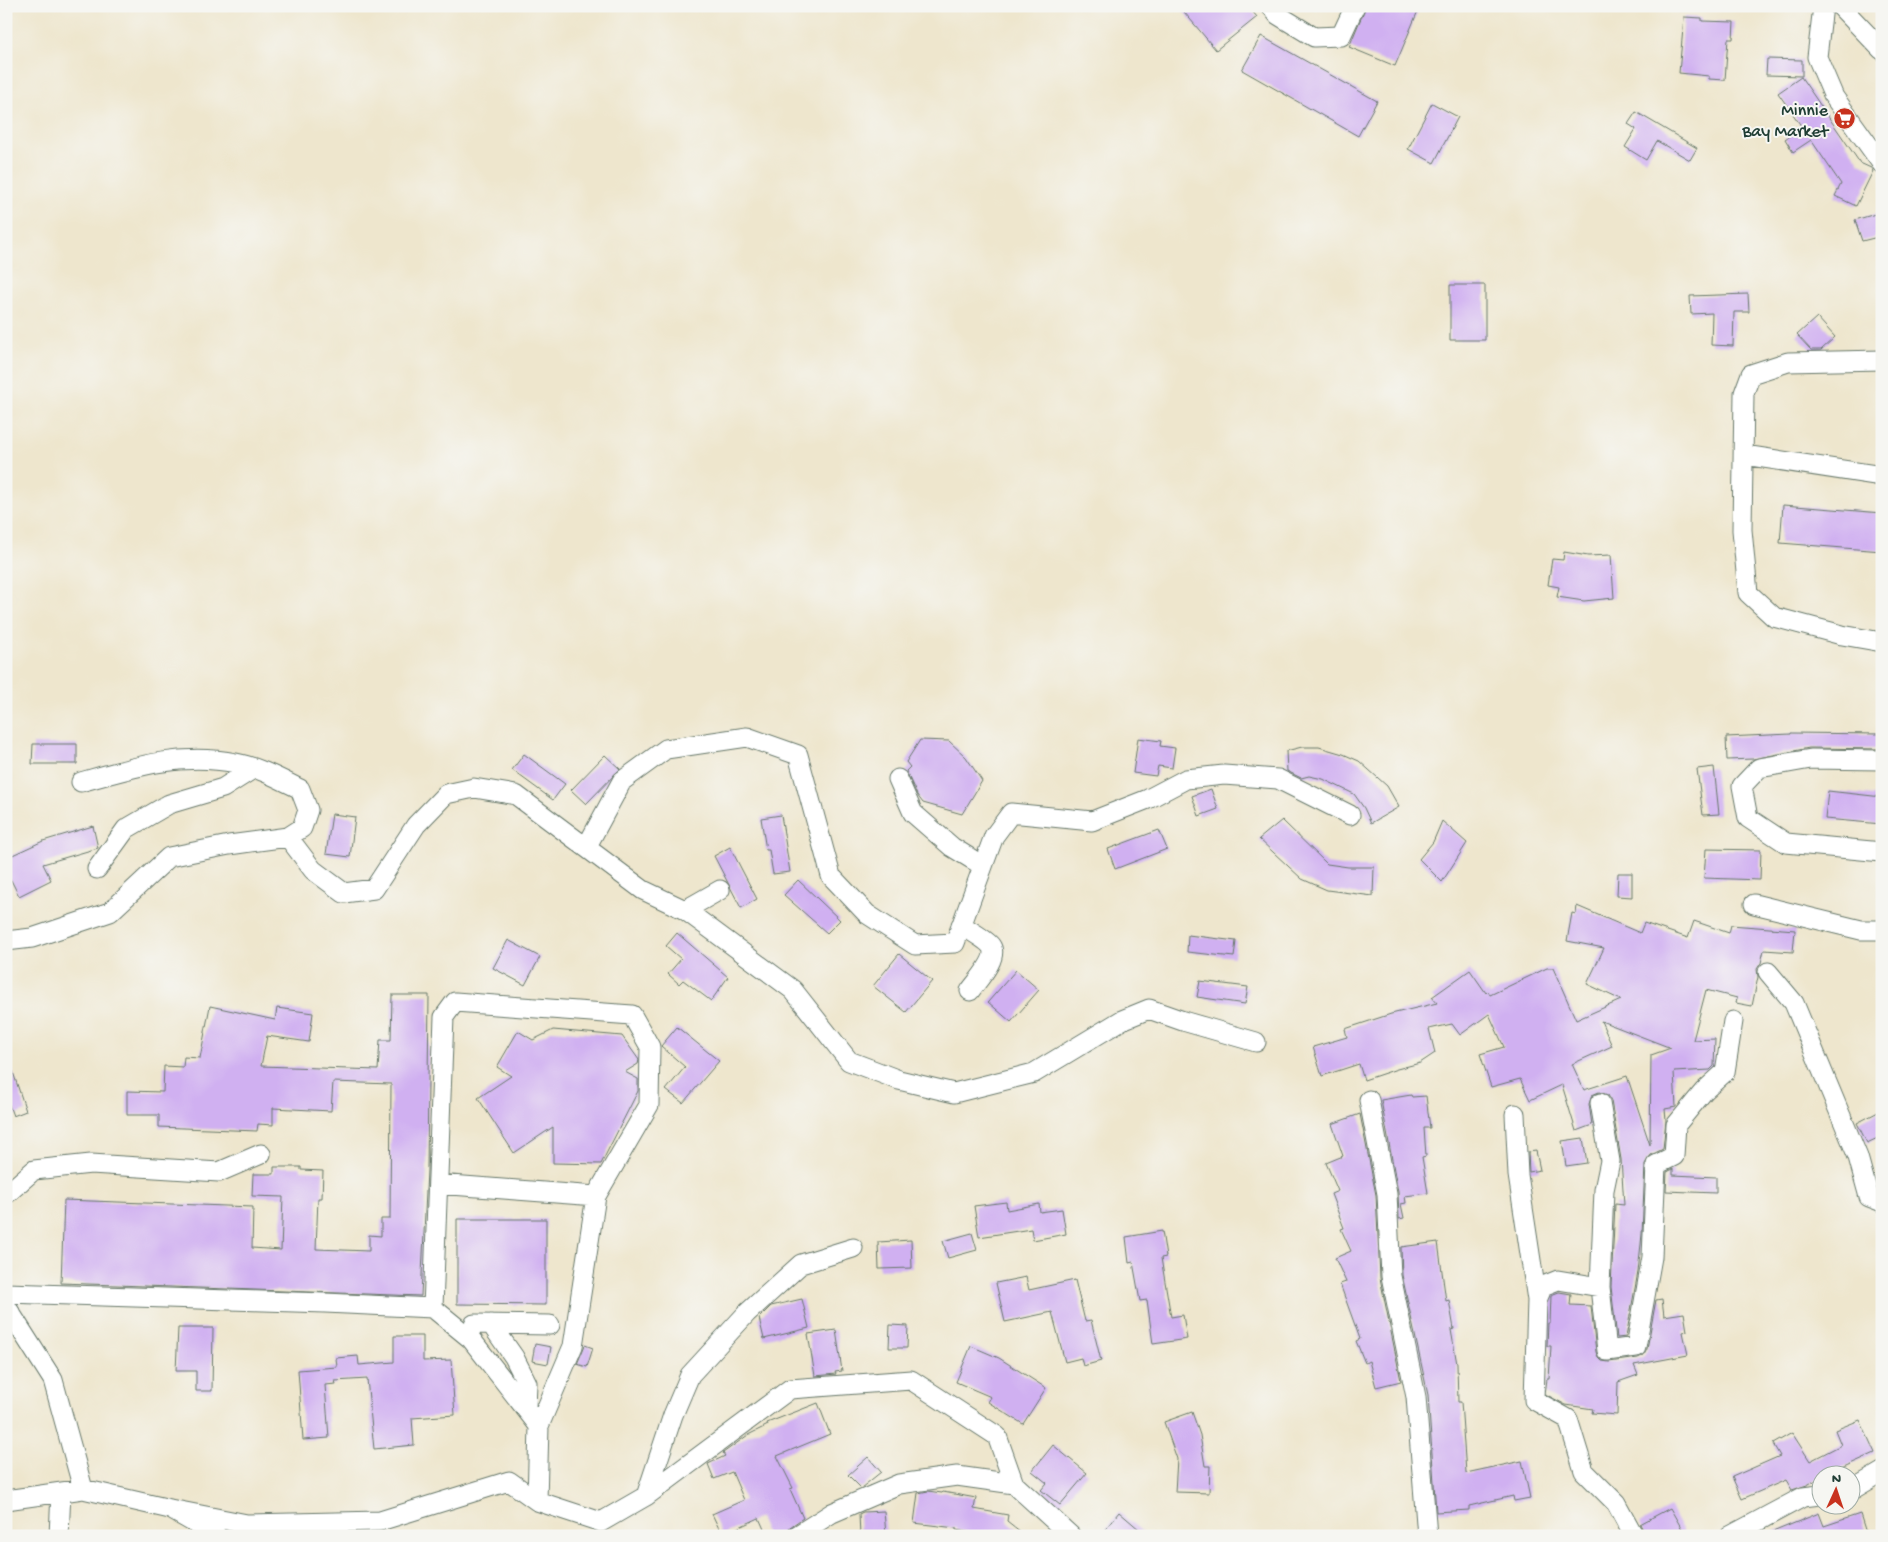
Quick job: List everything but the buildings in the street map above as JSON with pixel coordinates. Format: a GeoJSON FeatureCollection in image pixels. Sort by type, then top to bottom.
{"type":"FeatureCollection","features":[{"type":"Feature","properties":{"kind":"street"},"geometry":{"type":"LineString","coordinates":[[1271,6],[1278,15],[1314,37],[1340,36],[1355,6]]}},
{"type":"Feature","properties":{"kind":"street"},"geometry":{"type":"LineString","coordinates":[[1823,6],[1817,57],[1834,97],[1882,164]]}},
{"type":"Feature","properties":{"kind":"street"},"geometry":{"type":"LineString","coordinates":[[1840,6],[1882,50]]}},
{"type":"Feature","properties":{"kind":"street"},"geometry":{"type":"LineString","coordinates":[[1882,360],[1788,362],[1751,374],[1744,394],[1742,530],[1748,593],[1774,617],[1842,635],[1882,642]]}},
{"type":"Feature","properties":{"kind":"street"},"geometry":{"type":"LineString","coordinates":[[1744,455],[1882,476]]}},
{"type":"Feature","properties":{"kind":"street"},"geometry":{"type":"LineString","coordinates":[[587,846],[622,781],[666,749],[747,737],[798,754],[831,876],[867,914],[915,945],[955,943],[994,836],[1011,814],[1092,821],[1148,799],[1186,779],[1224,775],[1278,779],[1350,816]]}},
{"type":"Feature","properties":{"kind":"street"},"geometry":{"type":"LineString","coordinates":[[6,941],[32,938],[110,912],[169,857],[229,845],[288,837],[302,828],[308,810],[300,788],[268,773],[237,763],[198,758],[145,764],[81,782]]}},
{"type":"Feature","properties":{"kind":"street"},"geometry":{"type":"LineString","coordinates":[[1882,760],[1811,759],[1759,768],[1742,786],[1748,818],[1786,843],[1882,852]]}},
{"type":"Feature","properties":{"kind":"street"},"geometry":{"type":"LineString","coordinates":[[97,868],[126,829],[169,804],[223,788],[253,768]]}},
{"type":"Feature","properties":{"kind":"street"},"geometry":{"type":"LineString","coordinates":[[898,779],[913,813],[952,847],[983,866]]}},
{"type":"Feature","properties":{"kind":"street"},"geometry":{"type":"LineString","coordinates":[[288,837],[313,870],[344,893],[374,889],[416,825],[446,794],[474,788],[516,795],[587,846],[643,890],[685,910],[793,990],[850,1061],[899,1080],[954,1094],[1034,1073],[1122,1020],[1149,1009],[1256,1042]]}},
{"type":"Feature","properties":{"kind":"street"},"geometry":{"type":"LineString","coordinates":[[685,910],[720,890]]}},
{"type":"Feature","properties":{"kind":"street"},"geometry":{"type":"LineString","coordinates":[[1754,904],[1861,930],[1882,930]]}},
{"type":"Feature","properties":{"kind":"street"},"geometry":{"type":"LineString","coordinates":[[962,925],[991,945],[994,953],[991,962],[970,991]]}},
{"type":"Feature","properties":{"kind":"street"},"geometry":{"type":"LineString","coordinates":[[1768,972],[1794,1003],[1858,1157],[1869,1197],[1882,1202]]}},
{"type":"Feature","properties":{"kind":"street"},"geometry":{"type":"LineString","coordinates":[[433,1308],[444,1017],[455,1002],[632,1015],[650,1047],[649,1105],[596,1196],[573,1346],[539,1426],[537,1501]]}},
{"type":"Feature","properties":{"kind":"street"},"geometry":{"type":"LineString","coordinates":[[1600,1103],[1610,1161],[1604,1190],[1600,1287],[1607,1351],[1636,1347],[1652,1257],[1656,1165],[1674,1156],[1676,1125],[1704,1091],[1725,1072],[1734,1021]]}},
{"type":"Feature","properties":{"kind":"street"},"geometry":{"type":"LineString","coordinates":[[1369,1100],[1387,1194],[1391,1276],[1416,1397],[1427,1536]]}},
{"type":"Feature","properties":{"kind":"street"},"geometry":{"type":"LineString","coordinates":[[1515,1114],[1518,1175],[1537,1300],[1534,1400],[1568,1419],[1584,1472],[1616,1503],[1634,1536]]}},
{"type":"Feature","properties":{"kind":"street"},"geometry":{"type":"LineString","coordinates":[[7,1194],[34,1170],[91,1164],[219,1172],[260,1154]]}},
{"type":"Feature","properties":{"kind":"street"},"geometry":{"type":"LineString","coordinates":[[438,1184],[596,1196]]}},
{"type":"Feature","properties":{"kind":"street"},"geometry":{"type":"LineString","coordinates":[[646,1496],[673,1415],[690,1375],[747,1313],[801,1264],[853,1248]]}},
{"type":"Feature","properties":{"kind":"street"},"geometry":{"type":"LineString","coordinates":[[1537,1300],[1543,1286],[1558,1280],[1600,1287]]}},
{"type":"Feature","properties":{"kind":"street"},"geometry":{"type":"LineString","coordinates":[[6,1293],[325,1302],[433,1308],[471,1338],[539,1426]]}},
{"type":"Feature","properties":{"kind":"street"},"geometry":{"type":"LineString","coordinates":[[6,1306],[53,1380],[83,1489]]}},
{"type":"Feature","properties":{"kind":"street"},"geometry":{"type":"LineString","coordinates":[[526,1409],[527,1383],[514,1356],[483,1324],[550,1325]]}},
{"type":"Feature","properties":{"kind":"street"},"geometry":{"type":"LineString","coordinates":[[6,1500],[83,1489],[247,1524],[380,1520],[509,1481],[537,1501],[601,1522],[646,1496],[790,1388],[911,1380],[997,1436],[1014,1484],[1071,1536]]}},
{"type":"Feature","properties":{"kind":"street"},"geometry":{"type":"LineString","coordinates":[[1860,1485],[1882,1472]]}},
{"type":"Feature","properties":{"kind":"street"},"geometry":{"type":"LineString","coordinates":[[796,1536],[832,1512],[899,1484],[957,1476],[1014,1484]]}},
{"type":"Feature","properties":{"kind":"street"},"geometry":{"type":"LineString","coordinates":[[59,1536],[61,1492]]}},
{"type":"Feature","properties":{"kind":"street"},"geometry":{"type":"LineString","coordinates":[[1730,1536],[1803,1497],[1810,1496]]}},
{"type":"Feature","properties":{"kind":"street"},"geometry":{"type":"LineString","coordinates":[[170,1509],[216,1536]]}},
{"type":"Feature","properties":{"kind":"place","name":"Minnie Bay Market"},"geometry":{"type":"Point","coordinates":[1844,119]}}]}
